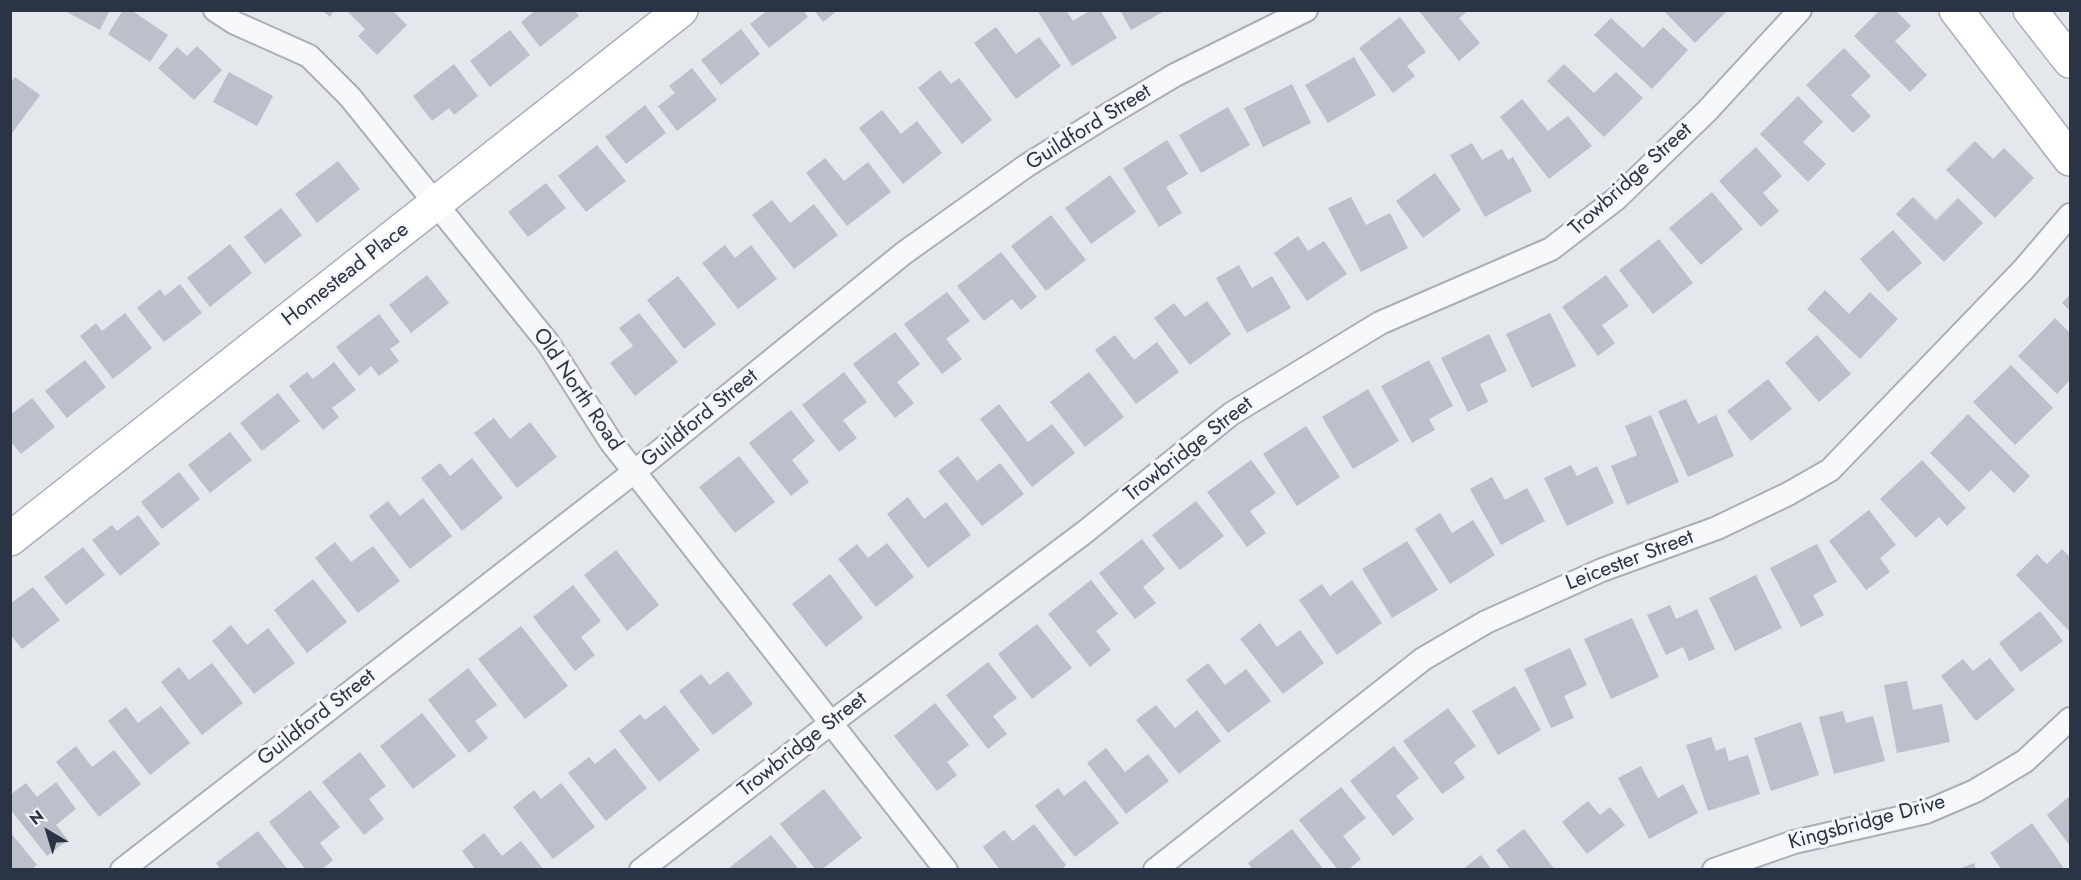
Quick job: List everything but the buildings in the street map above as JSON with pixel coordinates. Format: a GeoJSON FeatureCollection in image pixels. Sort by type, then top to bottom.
{"type":"FeatureCollection","features":[{"type":"Feature","properties":{"kind":"street","name":"Old North Road"},"geometry":{"type":"LineString","coordinates":[[215,10],[235,23],[309,56],[350,98],[548,343],[591,414],[634,472],[946,870]]}},
{"type":"Feature","properties":{"kind":"street","name":"Homestead Place"},"geometry":{"type":"LineString","coordinates":[[10,539],[681,10]]}},
{"type":"Feature","properties":{"kind":"street","name":"Guildford Street"},"geometry":{"type":"LineString","coordinates":[[122,870],[634,472],[904,253],[1026,166],[1175,75],[1306,10]]}},
{"type":"Feature","properties":{"kind":"street","name":"Trowbridge Street"},"geometry":{"type":"LineString","coordinates":[[641,870],[831,723],[1085,532],[1231,414],[1380,323],[1551,249],[1616,199],[1707,111],[1800,10]]}},
{"type":"Feature","properties":{"kind":"street"},"geometry":{"type":"LineString","coordinates":[[1956,10],[2070,159]]}},
{"type":"Feature","properties":{"kind":"street"},"geometry":{"type":"LineString","coordinates":[[2030,10],[2070,61]]}},
{"type":"Feature","properties":{"kind":"street","name":"Leicester Street"},"geometry":{"type":"LineString","coordinates":[[1155,870],[1423,659],[1477,627],[1602,570],[1717,528],[1788,494],[1830,470],[2023,270],[2070,215]]}},
{"type":"Feature","properties":{"kind":"street","name":"Kingsbridge Drive"},"geometry":{"type":"LineString","coordinates":[[1713,870],[1794,842],[1936,808],[1975,791],[2025,761],[2070,719]]}}]}
